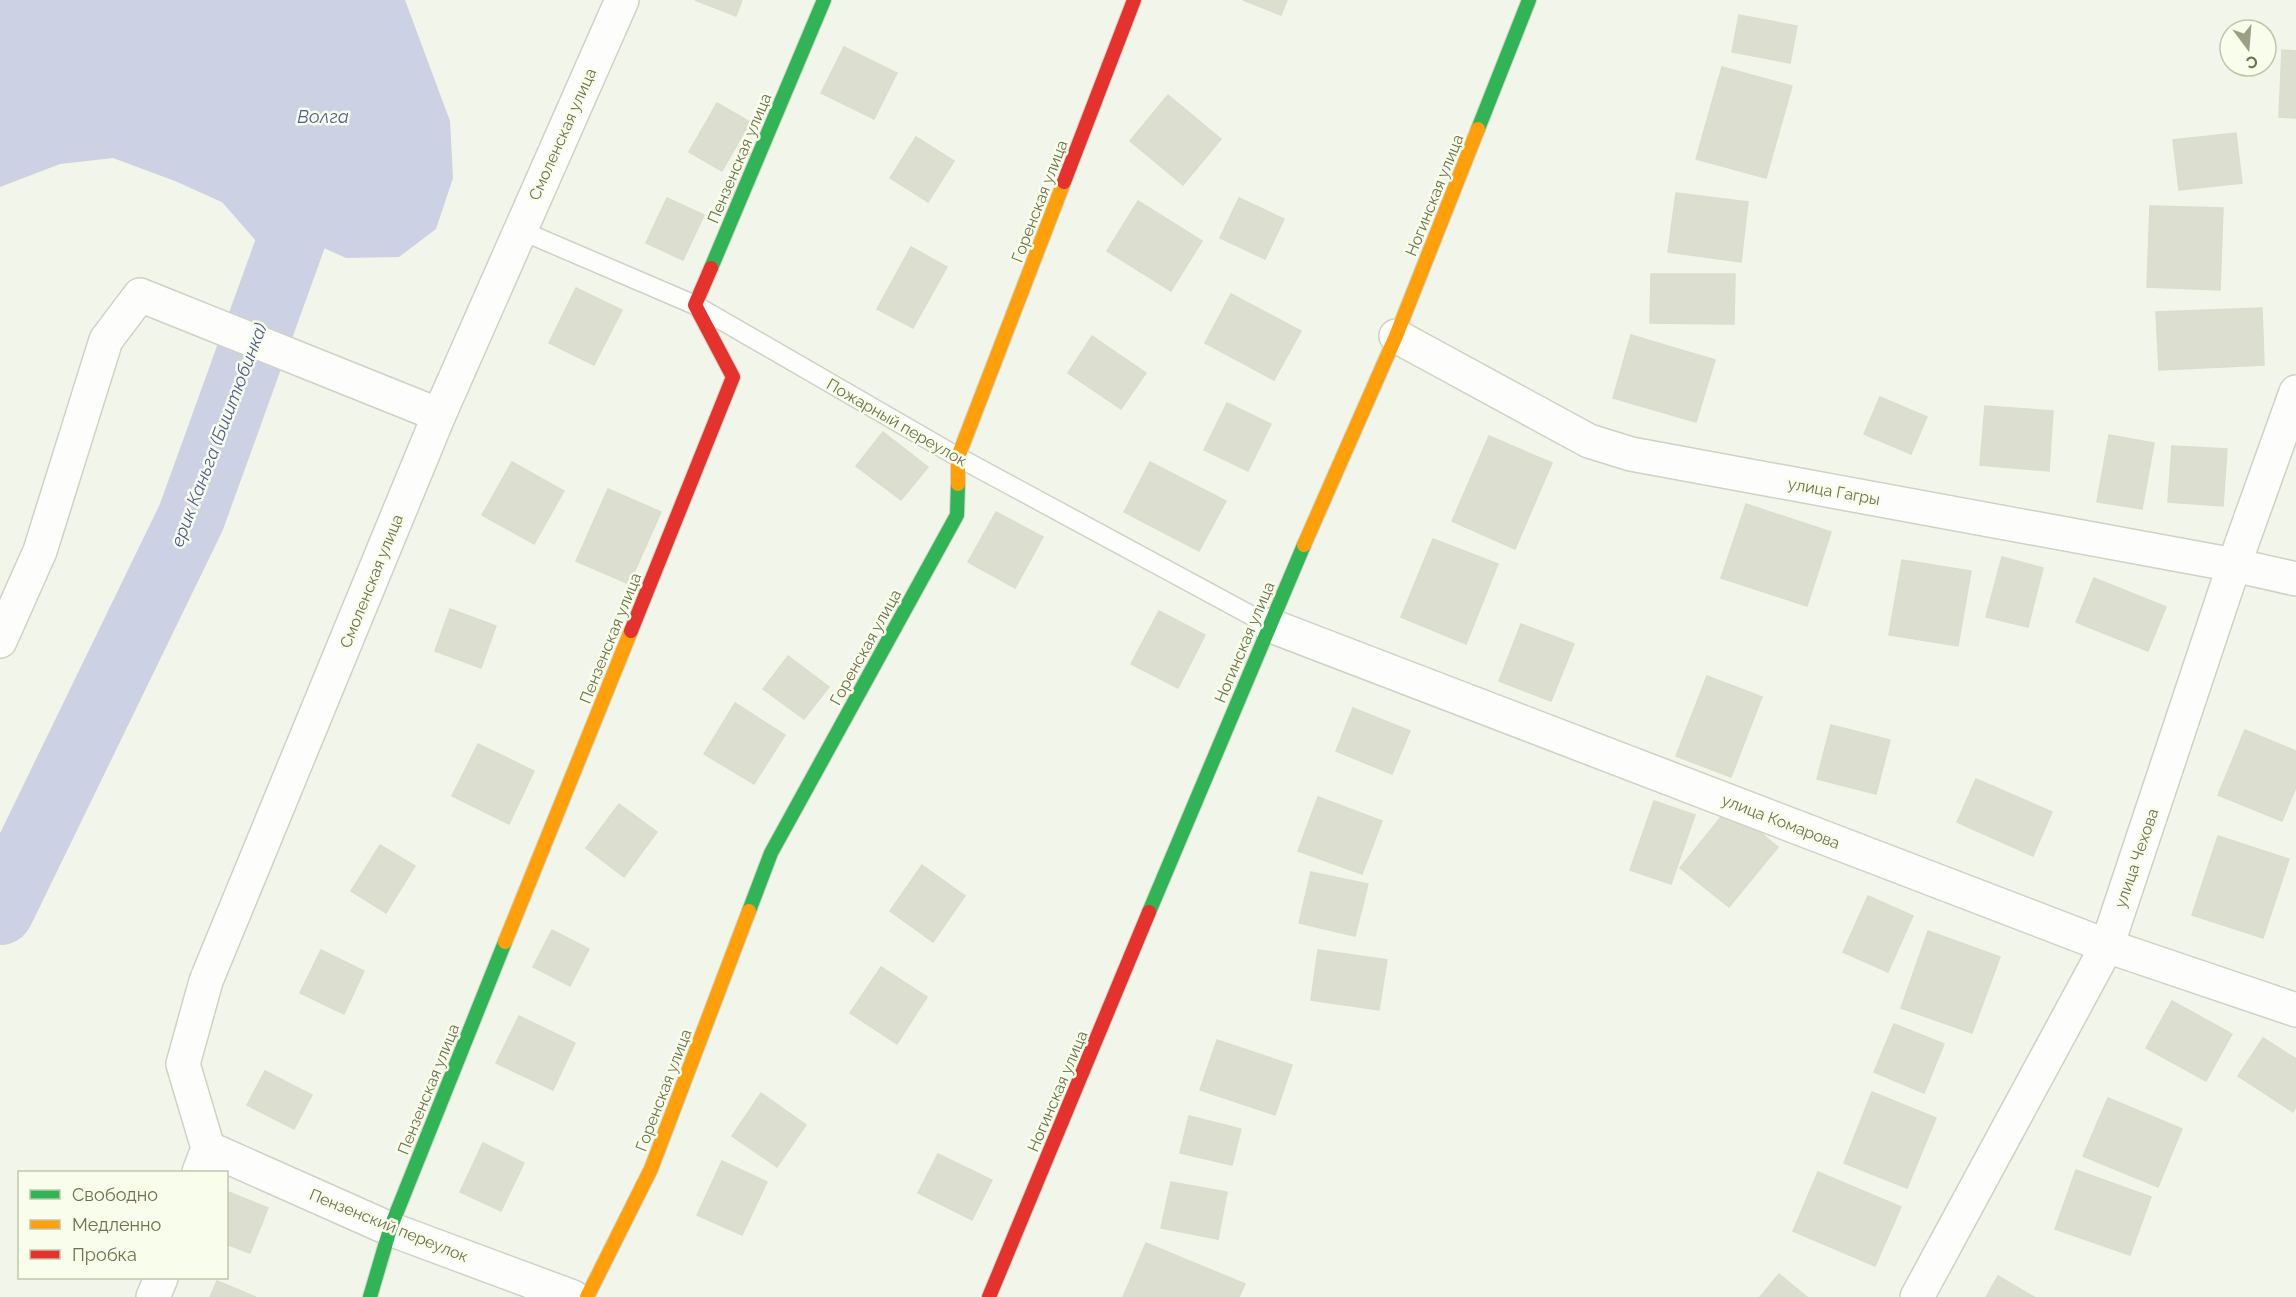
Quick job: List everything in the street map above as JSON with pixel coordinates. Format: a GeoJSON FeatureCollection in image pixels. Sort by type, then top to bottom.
{"type":"FeatureCollection","features":[{"type":"Feature","properties":{"kind":"street","name":"Смоленская улица"},"geometry":{"type":"LineString","coordinates":[[204,1160],[183,1064],[207,981],[439,415],[622,0]]}},
{"type":"Feature","properties":{"kind":"street","name":"Пензенская улица"},"geometry":{"type":"LineString","coordinates":[[370,1297],[390,1228],[733,377],[695,305],[824,0]]}},
{"type":"Feature","properties":{"kind":"street","name":"Горенская улица"},"geometry":{"type":"LineString","coordinates":[[587,1297],[651,1169],[771,853],[957,515],[958,457],[1134,0]]}},
{"type":"Feature","properties":{"kind":"street","name":"Ногинская улица"},"geometry":{"type":"LineString","coordinates":[[989,1297],[1269,625],[1396,336],[1529,0]]}},
{"type":"Feature","properties":{"kind":"street"},"geometry":{"type":"LineString","coordinates":[[0,641],[40,551],[106,340],[140,295],[439,415]]}},
{"type":"Feature","properties":{"kind":"street","name":"улица Гагры"},"geometry":{"type":"LineString","coordinates":[[1396,336],[1589,441],[1631,454],[2234,565],[2296,579]]}},
{"type":"Feature","properties":{"kind":"street","name":"улица Чехова"},"geometry":{"type":"LineString","coordinates":[[1917,1297],[2107,946],[2234,565],[2296,392]]}},
{"type":"Feature","properties":{"kind":"street","name":"улица Комарова"},"geometry":{"type":"LineString","coordinates":[[1269,625],[2107,946],[2296,1010]]}},
{"type":"Feature","properties":{"kind":"street","name":"Пензенский переулок"},"geometry":{"type":"LineString","coordinates":[[204,1160],[573,1297]]}},
{"type":"Feature","properties":{"kind":"street"},"geometry":{"type":"LineString","coordinates":[[153,1297],[160,1279]]}},
{"type":"Feature","properties":{"kind":"lane","name":"Пожарный переулок"},"geometry":{"type":"LineString","coordinates":[[520,230],[695,305],[958,457],[1269,625]]}},
{"type":"Feature","properties":{"kind":"water","name":"Волга"},"geometry":{"type":"Polygon","coordinates":[[[0,0],[405,0],[450,121],[453,178],[436,229],[399,257],[346,258],[175,181],[113,158],[60,164],[0,187],[0,0]]]}},
{"type":"Feature","properties":{"kind":"building"},"geometry":{"type":"Polygon","coordinates":[[[695,0],[742,0],[736,16],[695,0]]]}},
{"type":"Feature","properties":{"kind":"building"},"geometry":{"type":"Polygon","coordinates":[[[1243,0],[1287,0],[1281,15],[1243,0]]]}},
{"type":"Feature","properties":{"kind":"building"},"geometry":{"type":"Polygon","coordinates":[[[1739,15],[1797,26],[1790,63],[1732,52],[1739,15]]]}},
{"type":"Feature","properties":{"kind":"building"},"geometry":{"type":"Polygon","coordinates":[[[844,47],[897,73],[874,119],[821,93],[844,47]]]}},
{"type":"Feature","properties":{"kind":"building"},"geometry":{"type":"Polygon","coordinates":[[[2282,50],[2296,51],[2296,118],[2279,117],[2282,50]]]}},
{"type":"Feature","properties":{"kind":"building"},"geometry":{"type":"Polygon","coordinates":[[[1722,67],[1792,86],[1766,178],[1696,159],[1722,67]]]}},
{"type":"Feature","properties":{"kind":"building"},"geometry":{"type":"Polygon","coordinates":[[[1168,95],[1221,139],[1183,185],[1130,141],[1168,95]]]}},
{"type":"Feature","properties":{"kind":"building"},"geometry":{"type":"Polygon","coordinates":[[[717,103],[750,122],[722,171],[689,152],[717,103]]]}},
{"type":"Feature","properties":{"kind":"building"},"geometry":{"type":"Polygon","coordinates":[[[2236,133],[2242,183],[2179,190],[2173,140],[2236,133]]]}},
{"type":"Feature","properties":{"kind":"building"},"geometry":{"type":"Polygon","coordinates":[[[916,137],[954,161],[928,202],[890,178],[916,137]]]}},
{"type":"Feature","properties":{"kind":"building"},"geometry":{"type":"Polygon","coordinates":[[[1676,193],[1748,202],[1741,262],[1668,252],[1676,193]]]}},
{"type":"Feature","properties":{"kind":"building"},"geometry":{"type":"Polygon","coordinates":[[[667,198],[704,215],[683,260],[646,243],[667,198]]]}},
{"type":"Feature","properties":{"kind":"building"},"geometry":{"type":"Polygon","coordinates":[[[1239,198],[1284,219],[1265,259],[1220,238],[1239,198]]]}},
{"type":"Feature","properties":{"kind":"building"},"geometry":{"type":"Polygon","coordinates":[[[1138,201],[1202,241],[1171,291],[1107,251],[1138,201]]]}},
{"type":"Feature","properties":{"kind":"building"},"geometry":{"type":"Polygon","coordinates":[[[2150,206],[2223,208],[2220,290],[2147,287],[2150,206]]]}},
{"type":"Feature","properties":{"kind":"building"},"geometry":{"type":"Polygon","coordinates":[[[911,247],[947,267],[913,328],[877,309],[911,247]]]}},
{"type":"Feature","properties":{"kind":"building"},"geometry":{"type":"Polygon","coordinates":[[[1651,274],[1735,274],[1734,324],[1650,323],[1651,274]]]}},
{"type":"Feature","properties":{"kind":"building"},"geometry":{"type":"Polygon","coordinates":[[[576,288],[622,310],[594,365],[549,343],[576,288]]]}},
{"type":"Feature","properties":{"kind":"building"},"geometry":{"type":"Polygon","coordinates":[[[1231,294],[1301,331],[1274,380],[1205,343],[1231,294]]]}},
{"type":"Feature","properties":{"kind":"building"},"geometry":{"type":"Polygon","coordinates":[[[2262,308],[2264,365],[2159,370],[2156,312],[2262,308]]]}},
{"type":"Feature","properties":{"kind":"building"},"geometry":{"type":"Polygon","coordinates":[[[1631,335],[1715,360],[1696,422],[1613,398],[1631,335]]]}},
{"type":"Feature","properties":{"kind":"building"},"geometry":{"type":"Polygon","coordinates":[[[1092,336],[1146,373],[1121,409],[1068,373],[1092,336]]]}},
{"type":"Feature","properties":{"kind":"building"},"geometry":{"type":"Polygon","coordinates":[[[1880,397],[1927,417],[1911,454],[1864,434],[1880,397]]]}},
{"type":"Feature","properties":{"kind":"building"},"geometry":{"type":"Polygon","coordinates":[[[1227,403],[1271,424],[1248,471],[1204,450],[1227,403]]]}},
{"type":"Feature","properties":{"kind":"building"},"geometry":{"type":"Polygon","coordinates":[[[1985,406],[2053,411],[2049,471],[1980,465],[1985,406]]]}},
{"type":"Feature","properties":{"kind":"building"},"geometry":{"type":"Polygon","coordinates":[[[883,432],[928,467],[901,500],[856,466],[883,432]]]}},
{"type":"Feature","properties":{"kind":"building"},"geometry":{"type":"Polygon","coordinates":[[[2109,435],[2154,443],[2142,509],[2097,502],[2109,435]]]}},
{"type":"Feature","properties":{"kind":"building"},"geometry":{"type":"Polygon","coordinates":[[[1489,436],[1552,463],[1515,549],[1452,521],[1489,436]]]}},
{"type":"Feature","properties":{"kind":"building"},"geometry":{"type":"Polygon","coordinates":[[[2172,446],[2227,449],[2223,506],[2168,502],[2172,446]]]}},
{"type":"Feature","properties":{"kind":"building"},"geometry":{"type":"Polygon","coordinates":[[[512,462],[564,491],[534,544],[482,515],[512,462]]]}},
{"type":"Feature","properties":{"kind":"building"},"geometry":{"type":"Polygon","coordinates":[[[1150,462],[1226,501],[1199,551],[1124,512],[1150,462]]]}},
{"type":"Feature","properties":{"kind":"building"},"geometry":{"type":"Polygon","coordinates":[[[608,489],[661,512],[629,584],[576,561],[608,489]]]}},
{"type":"Feature","properties":{"kind":"building"},"geometry":{"type":"Polygon","coordinates":[[[1746,504],[1831,532],[1807,606],[1721,578],[1746,504]]]}},
{"type":"Feature","properties":{"kind":"building"},"geometry":{"type":"Polygon","coordinates":[[[996,512],[1043,537],[1015,588],[968,562],[996,512]]]}},
{"type":"Feature","properties":{"kind":"building"},"geometry":{"type":"Polygon","coordinates":[[[1433,539],[1498,564],[1466,644],[1401,617],[1433,539]]]}},
{"type":"Feature","properties":{"kind":"building"},"geometry":{"type":"Polygon","coordinates":[[[2002,557],[2043,568],[2028,627],[1986,617],[2002,557]]]}},
{"type":"Feature","properties":{"kind":"building"},"geometry":{"type":"Polygon","coordinates":[[[1902,560],[1971,571],[1958,646],[1889,635],[1902,560]]]}},
{"type":"Feature","properties":{"kind":"building"},"geometry":{"type":"Polygon","coordinates":[[[2094,578],[2166,607],[2148,651],[2076,622],[2094,578]]]}},
{"type":"Feature","properties":{"kind":"building"},"geometry":{"type":"Polygon","coordinates":[[[450,609],[496,626],[481,668],[435,651],[450,609]]]}},
{"type":"Feature","properties":{"kind":"building"},"geometry":{"type":"Polygon","coordinates":[[[1159,611],[1205,635],[1178,688],[1131,664],[1159,611]]]}},
{"type":"Feature","properties":{"kind":"building"},"geometry":{"type":"Polygon","coordinates":[[[1521,624],[1574,644],[1551,701],[1499,681],[1521,624]]]}},
{"type":"Feature","properties":{"kind":"building"},"geometry":{"type":"Polygon","coordinates":[[[788,656],[829,687],[804,719],[763,689],[788,656]]]}},
{"type":"Feature","properties":{"kind":"building"},"geometry":{"type":"Polygon","coordinates":[[[1707,676],[1762,697],[1731,777],[1676,756],[1707,676]]]}},
{"type":"Feature","properties":{"kind":"building"},"geometry":{"type":"Polygon","coordinates":[[[735,703],[785,735],[754,784],[704,754],[735,703]]]}},
{"type":"Feature","properties":{"kind":"building"},"geometry":{"type":"Polygon","coordinates":[[[1353,708],[1410,731],[1392,774],[1336,751],[1353,708]]]}},
{"type":"Feature","properties":{"kind":"building"},"geometry":{"type":"Polygon","coordinates":[[[1831,725],[1890,740],[1876,794],[1817,779],[1831,725]]]}},
{"type":"Feature","properties":{"kind":"building"},"geometry":{"type":"Polygon","coordinates":[[[2245,730],[2296,751],[2296,787],[2282,821],[2218,795],[2245,730]]]}},
{"type":"Feature","properties":{"kind":"building"},"geometry":{"type":"Polygon","coordinates":[[[478,744],[534,771],[509,824],[452,796],[478,744]]]}},
{"type":"Feature","properties":{"kind":"building"},"geometry":{"type":"Polygon","coordinates":[[[1976,779],[2052,812],[2033,856],[1957,822],[1976,779]]]}},
{"type":"Feature","properties":{"kind":"building"},"geometry":{"type":"Polygon","coordinates":[[[1318,797],[1382,821],[1362,874],[1298,851],[1318,797]]]}},
{"type":"Feature","properties":{"kind":"building"},"geometry":{"type":"Polygon","coordinates":[[[1654,801],[1695,815],[1671,884],[1630,870],[1654,801]]]}},
{"type":"Feature","properties":{"kind":"building"},"geometry":{"type":"Polygon","coordinates":[[[619,804],[657,832],[624,877],[586,848],[619,804]]]}},
{"type":"Feature","properties":{"kind":"building"},"geometry":{"type":"Polygon","coordinates":[[[1729,807],[1778,847],[1729,907],[1680,868],[1729,807]]]}},
{"type":"Feature","properties":{"kind":"building"},"geometry":{"type":"Polygon","coordinates":[[[2218,836],[2289,859],[2263,938],[2192,915],[2218,836]]]}},
{"type":"Feature","properties":{"kind":"building"},"geometry":{"type":"Polygon","coordinates":[[[380,845],[415,866],[386,913],[351,891],[380,845]]]}},
{"type":"Feature","properties":{"kind":"building"},"geometry":{"type":"Polygon","coordinates":[[[922,865],[965,896],[933,942],[890,911],[922,865]]]}},
{"type":"Feature","properties":{"kind":"building"},"geometry":{"type":"Polygon","coordinates":[[[1311,872],[1368,884],[1355,936],[1299,923],[1311,872]]]}},
{"type":"Feature","properties":{"kind":"building"},"geometry":{"type":"Polygon","coordinates":[[[1868,896],[1913,916],[1888,972],[1843,952],[1868,896]]]}},
{"type":"Feature","properties":{"kind":"building"},"geometry":{"type":"Polygon","coordinates":[[[552,930],[589,949],[570,986],[533,967],[552,930]]]}},
{"type":"Feature","properties":{"kind":"building"},"geometry":{"type":"Polygon","coordinates":[[[1928,931],[2000,957],[1972,1033],[1901,1008],[1928,931]]]}},
{"type":"Feature","properties":{"kind":"building"},"geometry":{"type":"Polygon","coordinates":[[[321,950],[364,971],[344,1014],[300,993],[321,950]]]}},
{"type":"Feature","properties":{"kind":"building"},"geometry":{"type":"Polygon","coordinates":[[[1318,950],[1387,960],[1379,1010],[1311,1000],[1318,950]]]}},
{"type":"Feature","properties":{"kind":"building"},"geometry":{"type":"Polygon","coordinates":[[[881,967],[927,997],[897,1044],[850,1013],[881,967]]]}},
{"type":"Feature","properties":{"kind":"building"},"geometry":{"type":"Polygon","coordinates":[[[2172,1001],[2232,1034],[2206,1081],[2146,1048],[2172,1001]]]}},
{"type":"Feature","properties":{"kind":"building"},"geometry":{"type":"Polygon","coordinates":[[[519,1016],[575,1043],[553,1090],[496,1063],[519,1016]]]}},
{"type":"Feature","properties":{"kind":"building"},"geometry":{"type":"Polygon","coordinates":[[[1894,1024],[1944,1044],[1924,1093],[1874,1072],[1894,1024]]]}},
{"type":"Feature","properties":{"kind":"building"},"geometry":{"type":"Polygon","coordinates":[[[2263,1038],[2296,1059],[2296,1106],[2293,1112],[2238,1076],[2263,1038]]]}},
{"type":"Feature","properties":{"kind":"building"},"geometry":{"type":"Polygon","coordinates":[[[1217,1040],[1292,1065],[1275,1115],[1200,1090],[1217,1040]]]}},
{"type":"Feature","properties":{"kind":"building"},"geometry":{"type":"Polygon","coordinates":[[[265,1071],[312,1095],[294,1129],[247,1105],[265,1071]]]}},
{"type":"Feature","properties":{"kind":"building"},"geometry":{"type":"Polygon","coordinates":[[[1872,1092],[1936,1118],[1907,1188],[1844,1163],[1872,1092]]]}},
{"type":"Feature","properties":{"kind":"building"},"geometry":{"type":"Polygon","coordinates":[[[761,1093],[806,1125],[777,1167],[732,1136],[761,1093]]]}},
{"type":"Feature","properties":{"kind":"building"},"geometry":{"type":"Polygon","coordinates":[[[2108,1098],[2182,1129],[2158,1187],[2083,1156],[2108,1098]]]}},
{"type":"Feature","properties":{"kind":"building"},"geometry":{"type":"Polygon","coordinates":[[[1189,1116],[1241,1129],[1232,1165],[1180,1153],[1189,1116]]]}},
{"type":"Feature","properties":{"kind":"building"},"geometry":{"type":"Polygon","coordinates":[[[483,1143],[524,1163],[501,1211],[460,1192],[483,1143]]]}},
{"type":"Feature","properties":{"kind":"building"},"geometry":{"type":"Polygon","coordinates":[[[938,1154],[992,1180],[972,1220],[918,1193],[938,1154]]]}},
{"type":"Feature","properties":{"kind":"building"},"geometry":{"type":"Polygon","coordinates":[[[722,1161],[767,1182],[742,1235],[697,1215],[722,1161]]]}},
{"type":"Feature","properties":{"kind":"building"},"geometry":{"type":"Polygon","coordinates":[[[2076,1170],[2151,1197],[2130,1255],[2055,1229],[2076,1170]]]}},
{"type":"Feature","properties":{"kind":"building"},"geometry":{"type":"Polygon","coordinates":[[[1818,1172],[1901,1207],[1875,1266],[1793,1231],[1818,1172]]]}},
{"type":"Feature","properties":{"kind":"building"},"geometry":{"type":"Polygon","coordinates":[[[1171,1182],[1227,1192],[1218,1239],[1161,1228],[1171,1182]]]}},
{"type":"Feature","properties":{"kind":"building"},"geometry":{"type":"Polygon","coordinates":[[[228,1192],[268,1208],[250,1253],[228,1245],[228,1192]]]}},
{"type":"Feature","properties":{"kind":"building"},"geometry":{"type":"Polygon","coordinates":[[[1146,1243],[1245,1284],[1239,1297],[1123,1297],[1146,1243]]]}},
{"type":"Feature","properties":{"kind":"building"},"geometry":{"type":"Polygon","coordinates":[[[1779,1274],[1807,1297],[1760,1297],[1779,1274]]]}},
{"type":"Feature","properties":{"kind":"building"},"geometry":{"type":"Polygon","coordinates":[[[1998,1276],[2034,1297],[1986,1297],[1998,1276]]]}},
{"type":"Feature","properties":{"kind":"building"},"geometry":{"type":"Polygon","coordinates":[[[217,1281],[256,1297],[210,1297],[217,1281]]]}},
{"type":"Feature","properties":{"kind":"waterway","name":"ерик Каньга (Биштюбинка)"},"geometry":{"type":"LineString","coordinates":[[0,911],[191,518],[294,233],[234,164]]}},
{"type":"Feature","properties":{"kind":"traffic: fast"},"geometry":{"type":"LineString","coordinates":[[711,268],[824,0]]}},
{"type":"Feature","properties":{"kind":"traffic: fast"},"geometry":{"type":"LineString","coordinates":[[1478,129],[1529,0]]}},
{"type":"Feature","properties":{"kind":"traffic: fast"},"geometry":{"type":"LineString","coordinates":[[749,911],[771,853],[957,515],[958,484]]}},
{"type":"Feature","properties":{"kind":"traffic: fast"},"geometry":{"type":"LineString","coordinates":[[1149,912],[1304,545]]}},
{"type":"Feature","properties":{"kind":"traffic: fast"},"geometry":{"type":"LineString","coordinates":[[370,1297],[390,1229],[505,942]]}},
{"type":"Feature","properties":{"kind":"traffic: slow"},"geometry":{"type":"LineString","coordinates":[[1304,545],[1396,336],[1478,129]]}},
{"type":"Feature","properties":{"kind":"traffic: slow"},"geometry":{"type":"LineString","coordinates":[[958,484],[958,457],[1064,182]]}},
{"type":"Feature","properties":{"kind":"traffic: slow"},"geometry":{"type":"LineString","coordinates":[[505,942],[631,631]]}},
{"type":"Feature","properties":{"kind":"traffic: slow"},"geometry":{"type":"LineString","coordinates":[[587,1297],[651,1169],[749,911]]}},
{"type":"Feature","properties":{"kind":"traffic: jam"},"geometry":{"type":"LineString","coordinates":[[1064,182],[1134,0]]}},
{"type":"Feature","properties":{"kind":"traffic: jam"},"geometry":{"type":"LineString","coordinates":[[631,631],[733,377],[695,305],[711,268]]}},
{"type":"Feature","properties":{"kind":"traffic: jam"},"geometry":{"type":"LineString","coordinates":[[989,1297],[1149,912]]}}]}
